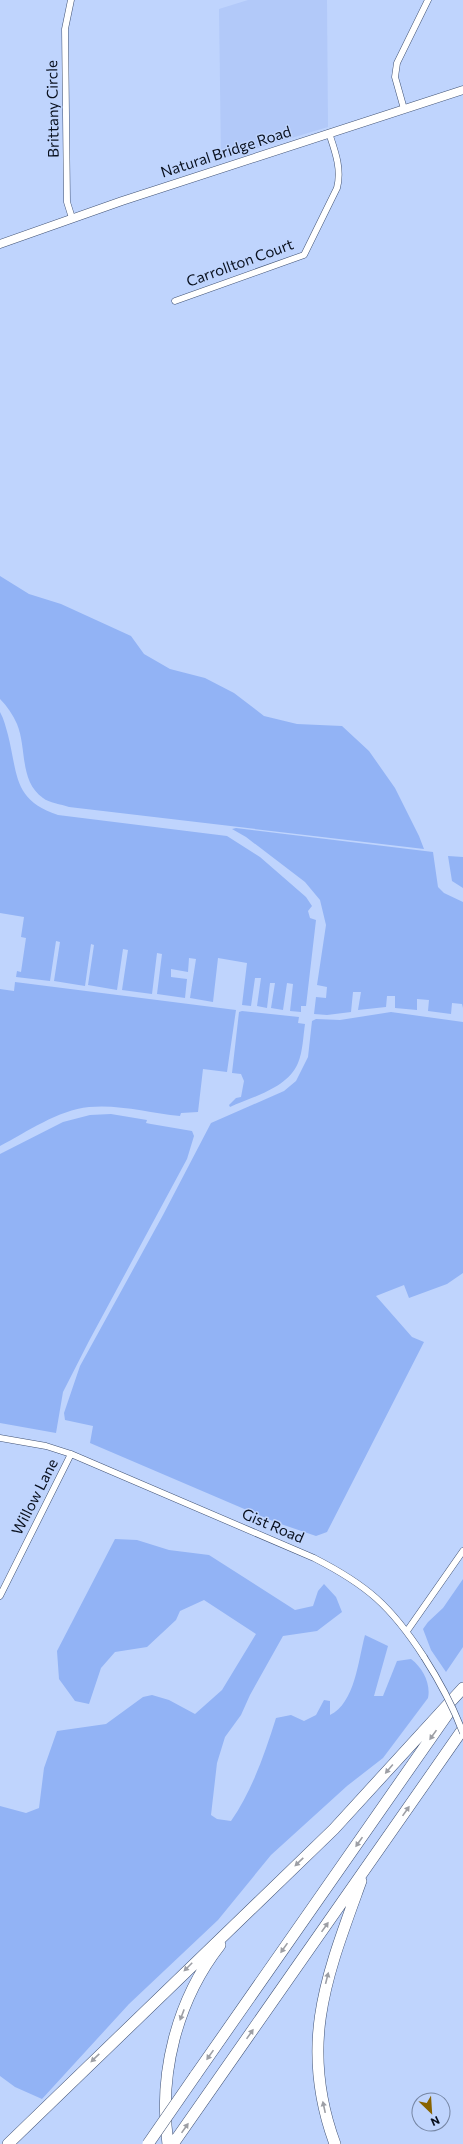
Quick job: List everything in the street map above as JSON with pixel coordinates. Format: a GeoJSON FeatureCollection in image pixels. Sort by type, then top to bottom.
{"type":"FeatureCollection","features":[{"type":"Feature","properties":{"kind":"highway"},"geometry":{"type":"LineString","coordinates":[[8,2144],[194,1961],[238,1922],[353,1809],[463,1690]]}},
{"type":"Feature","properties":{"kind":"highway"},"geometry":{"type":"LineString","coordinates":[[148,2144],[463,1690]]}},
{"type":"Feature","properties":{"kind":"highway"},"geometry":{"type":"LineString","coordinates":[[174,2144],[463,1729]]}},
{"type":"Feature","properties":{"kind":"highway"},"geometry":{"type":"LineString","coordinates":[[335,2144],[325,2113],[319,2071],[318,2051],[321,2006],[331,1963],[367,1866]]}},
{"type":"Feature","properties":{"kind":"highway"},"geometry":{"type":"LineString","coordinates":[[168,2144],[166,2085],[170,2056],[179,2023],[203,1969],[238,1922]]}},
{"type":"Feature","properties":{"kind":"main road","name":"Natural Bridge Road"},"geometry":{"type":"LineString","coordinates":[[0,244],[72,218],[463,90]]}},
{"type":"Feature","properties":{"kind":"street","name":"Brittany Circle"},"geometry":{"type":"LineString","coordinates":[[71,0],[65,29],[67,202],[72,218]]}},
{"type":"Feature","properties":{"kind":"street"},"geometry":{"type":"LineString","coordinates":[[404,109],[395,77],[397,63],[428,0]]}},
{"type":"Feature","properties":{"kind":"street","name":"Carrollton Court"},"geometry":{"type":"LineString","coordinates":[[175,301],[304,255],[337,188],[339,179],[337,156],[329,133]]}},
{"type":"Feature","properties":{"kind":"street","name":"Gist Road"},"geometry":{"type":"LineString","coordinates":[[0,1438],[46,1446],[71,1454],[314,1558],[341,1572],[369,1590],[407,1631],[442,1685],[455,1711],[463,1733]]}},
{"type":"Feature","properties":{"kind":"street","name":"Willow Lane"},"geometry":{"type":"LineString","coordinates":[[0,1596],[71,1454]]}},
{"type":"Feature","properties":{"kind":"street"},"geometry":{"type":"LineString","coordinates":[[407,1631],[463,1551]]}},
{"type":"Feature","properties":{"kind":"shaded area"},"geometry":{"type":"Polygon","coordinates":[[[248,0],[327,0],[328,127],[221,159],[219,9],[248,0]]]}},
{"type":"Feature","properties":{"kind":"shaded area"},"geometry":{"type":"Polygon","coordinates":[[[0,576],[29,594],[61,604],[131,636],[144,654],[170,669],[205,678],[234,693],[264,716],[297,724],[342,726],[369,751],[395,788],[424,849],[69,807],[46,800],[35,791],[30,783],[17,724],[10,711],[0,699],[0,576]]]}},
{"type":"Feature","properties":{"kind":"shaded area"},"geometry":{"type":"Polygon","coordinates":[[[0,712],[8,735],[16,774],[20,784],[25,794],[43,809],[58,815],[227,836],[260,857],[306,897],[312,906],[308,911],[310,918],[316,920],[306,1006],[301,1006],[301,1012],[290,1011],[293,984],[287,983],[283,1010],[271,1008],[275,983],[270,983],[267,1008],[257,1006],[261,978],[255,978],[251,1006],[242,1005],[247,963],[218,958],[213,1002],[190,998],[196,959],[189,958],[188,972],[171,969],[171,977],[187,979],[185,998],[157,994],[162,954],[157,953],[152,994],[122,990],[128,950],[123,949],[117,990],[88,985],[94,945],[91,944],[85,986],[54,981],[60,942],[56,941],[50,981],[16,977],[17,971],[21,972],[26,938],[21,937],[24,917],[0,913],[0,712]]]}},
{"type":"Feature","properties":{"kind":"shaded area"},"geometry":{"type":"Polygon","coordinates":[[[236,828],[433,852],[438,887],[444,893],[463,902],[463,1008],[462,1004],[452,1003],[451,1014],[428,1011],[429,1000],[417,999],[417,1010],[395,1008],[395,996],[387,996],[386,1007],[358,1010],[361,992],[353,992],[351,1012],[327,1015],[314,1014],[316,997],[326,998],[327,987],[317,985],[326,925],[320,900],[305,882],[246,837],[232,829],[236,828]]]}},
{"type":"Feature","properties":{"kind":"shaded area"},"geometry":{"type":"Polygon","coordinates":[[[448,856],[463,857],[463,888],[452,881],[448,856]]]}},
{"type":"Feature","properties":{"kind":"shaded area"},"geometry":{"type":"Polygon","coordinates":[[[15,982],[236,1010],[227,1072],[203,1069],[198,1112],[181,1113],[180,1116],[134,1109],[100,1106],[77,1109],[43,1122],[0,1146],[0,989],[14,991],[15,982]]]}},
{"type":"Feature","properties":{"kind":"shaded area"},"geometry":{"type":"Polygon","coordinates":[[[242,1011],[299,1017],[298,1023],[305,1024],[303,1044],[298,1063],[293,1072],[286,1079],[268,1091],[230,1107],[229,1105],[236,1098],[241,1097],[244,1081],[241,1074],[232,1073],[239,1012],[242,1011]]]}},
{"type":"Feature","properties":{"kind":"shaded area"},"geometry":{"type":"Polygon","coordinates":[[[391,1012],[463,1022],[463,1273],[447,1284],[409,1298],[404,1285],[376,1296],[412,1337],[424,1342],[327,1532],[316,1536],[275,1522],[90,1443],[93,1426],[65,1420],[64,1413],[80,1366],[163,1215],[211,1123],[284,1091],[296,1081],[308,1057],[312,1021],[316,1019],[340,1020],[391,1012]]]}},
{"type":"Feature","properties":{"kind":"shaded area"},"geometry":{"type":"Polygon","coordinates":[[[111,1114],[147,1120],[146,1123],[192,1131],[194,1136],[187,1159],[63,1392],[56,1433],[0,1423],[0,1154],[63,1122],[90,1115],[111,1114]]]}},
{"type":"Feature","properties":{"kind":"shaded area"},"geometry":{"type":"Polygon","coordinates":[[[115,1539],[137,1540],[169,1550],[209,1555],[295,1610],[313,1606],[318,1591],[324,1584],[336,1597],[342,1612],[317,1631],[283,1636],[250,1695],[241,1715],[225,1737],[217,1763],[211,1815],[217,1819],[231,1821],[239,1809],[252,1784],[276,1718],[291,1715],[304,1721],[316,1715],[324,1700],[330,1701],[330,1715],[345,1701],[354,1680],[365,1635],[388,1646],[374,1696],[383,1696],[397,1661],[411,1659],[419,1667],[425,1677],[429,1693],[428,1698],[383,1758],[347,1786],[271,1855],[218,1920],[129,2004],[42,2099],[15,2087],[0,2076],[0,1806],[26,1813],[39,1808],[44,1768],[57,1731],[106,1724],[143,1697],[152,1695],[169,1700],[195,1714],[222,1690],[256,1634],[204,1600],[180,1611],[176,1620],[147,1647],[115,1652],[101,1668],[89,1704],[75,1701],[59,1679],[57,1651],[115,1539]]]}},
{"type":"Feature","properties":{"kind":"shaded area"},"geometry":{"type":"Polygon","coordinates":[[[463,1579],[463,1647],[446,1672],[431,1650],[423,1629],[428,1622],[443,1608],[463,1579]]]}}]}
